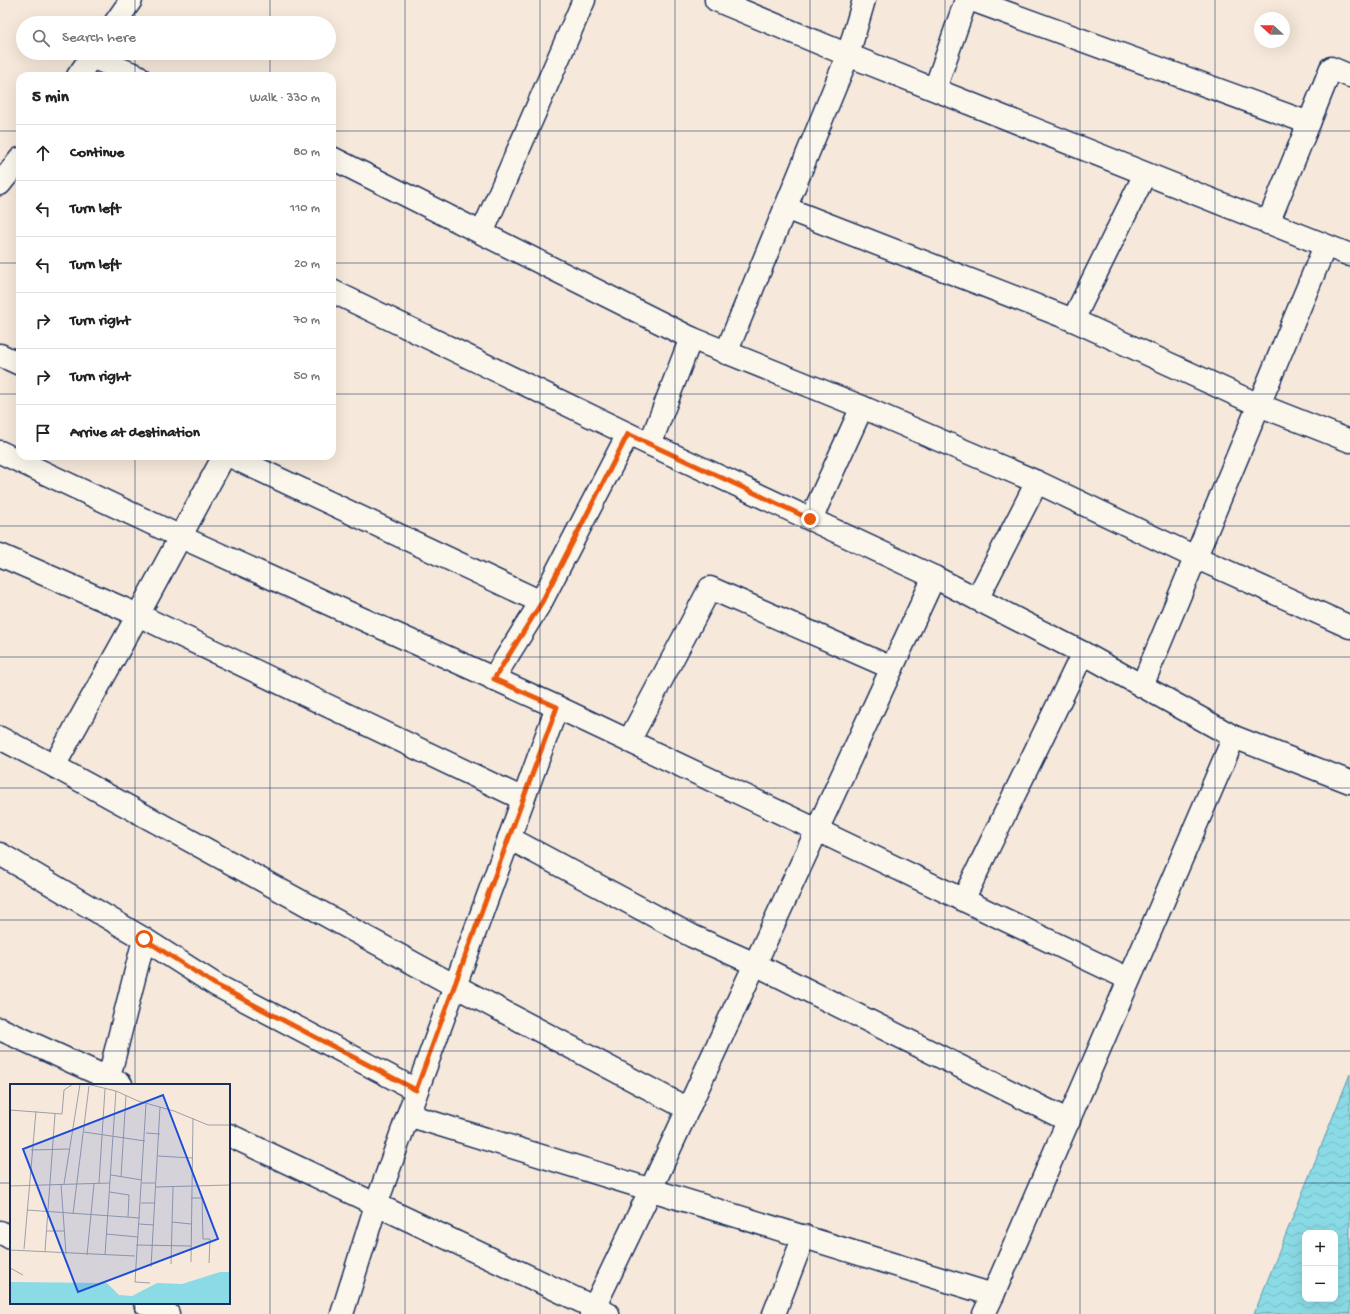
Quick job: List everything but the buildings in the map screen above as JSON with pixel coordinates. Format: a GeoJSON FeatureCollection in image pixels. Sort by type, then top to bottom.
{"type":"FeatureCollection","features":[{"type":"Feature","properties":{"kind":"street"},"geometry":{"type":"LineString","coordinates":[[120,16],[131,0]]}},
{"type":"Feature","properties":{"kind":"street"},"geometry":{"type":"LineString","coordinates":[[482,233],[584,0]]}},
{"type":"Feature","properties":{"kind":"street"},"geometry":{"type":"LineString","coordinates":[[716,0],[848,55],[1350,255]]}},
{"type":"Feature","properties":{"kind":"street"},"geometry":{"type":"LineString","coordinates":[[726,353],[848,55],[864,0]]}},
{"type":"Feature","properties":{"kind":"street"},"geometry":{"type":"LineString","coordinates":[[935,89],[966,0]]}},
{"type":"Feature","properties":{"kind":"street"},"geometry":{"type":"LineString","coordinates":[[972,0],[1309,123]]}},
{"type":"Feature","properties":{"kind":"street"},"geometry":{"type":"LineString","coordinates":[[81,72],[89,60]]}},
{"type":"Feature","properties":{"kind":"street"},"geometry":{"type":"LineString","coordinates":[[103,60],[129,72]]}},
{"type":"Feature","properties":{"kind":"street"},"geometry":{"type":"LineString","coordinates":[[1268,223],[1330,68],[1350,76]]}},
{"type":"Feature","properties":{"kind":"street"},"geometry":{"type":"LineString","coordinates":[[336,160],[691,338],[862,407],[1037,482],[1195,557],[1350,627]]}},
{"type":"Feature","properties":{"kind":"street"},"geometry":{"type":"LineString","coordinates":[[0,184],[16,165]]}},
{"type":"Feature","properties":{"kind":"street"},"geometry":{"type":"LineString","coordinates":[[1073,320],[1145,174]]}},
{"type":"Feature","properties":{"kind":"street"},"geometry":{"type":"LineString","coordinates":[[785,208],[1073,320],[1259,405],[1350,441]]}},
{"type":"Feature","properties":{"kind":"street"},"geometry":{"type":"LineString","coordinates":[[1142,686],[1326,246]]}},
{"type":"Feature","properties":{"kind":"street"},"geometry":{"type":"LineString","coordinates":[[336,293],[628,434],[934,577],[1083,653],[1234,737],[1350,782]]}},
{"type":"Feature","properties":{"kind":"street"},"geometry":{"type":"LineString","coordinates":[[650,444],[691,338]]}},
{"type":"Feature","properties":{"kind":"street"},"geometry":{"type":"LineString","coordinates":[[0,355],[16,362]]}},
{"type":"Feature","properties":{"kind":"street"},"geometry":{"type":"LineString","coordinates":[[810,519],[862,407]]}},
{"type":"Feature","properties":{"kind":"street"},"geometry":{"type":"LineString","coordinates":[[494,679],[542,602],[628,434]]}},
{"type":"Feature","properties":{"kind":"street"},"geometry":{"type":"LineString","coordinates":[[0,452],[16,460]]}},
{"type":"Feature","properties":{"kind":"street"},"geometry":{"type":"LineString","coordinates":[[17,460],[180,537],[557,707],[1129,979]]}},
{"type":"Feature","properties":{"kind":"street"},"geometry":{"type":"LineString","coordinates":[[54,766],[222,460]]}},
{"type":"Feature","properties":{"kind":"street"},"geometry":{"type":"LineString","coordinates":[[239,460],[542,602]]}},
{"type":"Feature","properties":{"kind":"street"},"geometry":{"type":"LineString","coordinates":[[977,599],[1037,482]]}},
{"type":"Feature","properties":{"kind":"street"},"geometry":{"type":"LineString","coordinates":[[0,555],[138,615],[523,799]]}},
{"type":"Feature","properties":{"kind":"street"},"geometry":{"type":"LineString","coordinates":[[230,1135],[598,1312],[688,1109],[934,577]]}},
{"type":"Feature","properties":{"kind":"street"},"geometry":{"type":"LineString","coordinates":[[629,741],[710,588],[892,668]]}},
{"type":"Feature","properties":{"kind":"street"},"geometry":{"type":"LineString","coordinates":[[963,900],[1083,653]]}},
{"type":"Feature","properties":{"kind":"street"},"geometry":{"type":"LineString","coordinates":[[342,1314],[376,1205],[416,1090],[557,707]]}},
{"type":"Feature","properties":{"kind":"street"},"geometry":{"type":"LineString","coordinates":[[984,1314],[994,1295],[1234,737]]}},
{"type":"Feature","properties":{"kind":"street"},"geometry":{"type":"LineString","coordinates":[[0,738],[54,766],[455,986],[688,1109]]}},
{"type":"Feature","properties":{"kind":"street"},"geometry":{"type":"LineString","coordinates":[[509,838],[692,936],[755,964],[1069,1121]]}},
{"type":"Feature","properties":{"kind":"street"},"geometry":{"type":"LineString","coordinates":[[0,854],[144,939],[216,985],[416,1090]]}},
{"type":"Feature","properties":{"kind":"street"},"geometry":{"type":"LineString","coordinates":[[0,1029],[113,1083],[144,939]]}},
{"type":"Feature","properties":{"kind":"street"},"geometry":{"type":"LineString","coordinates":[[408,1115],[994,1295]]}},
{"type":"Feature","properties":{"kind":"street"},"geometry":{"type":"LineString","coordinates":[[0,1232],[10,1237]]}},
{"type":"Feature","properties":{"kind":"street"},"geometry":{"type":"LineString","coordinates":[[774,1314],[804,1236]]}},
{"type":"Feature","properties":{"kind":"street"},"geometry":{"type":"LineString","coordinates":[[147,1304],[168,1314]]}},
{"type":"Feature","properties":{"kind":"water"},"geometry":{"type":"Polygon","coordinates":[[[1350,1074],[1350,1314],[1254,1314],[1350,1074]]]}},
{"type":"Feature","properties":{"kind":"route"},"geometry":{"type":"LineString","coordinates":[[144,939],[216,985],[416,1090],[557,707],[494,679],[542,602],[628,434],[810,519]]}}]}
